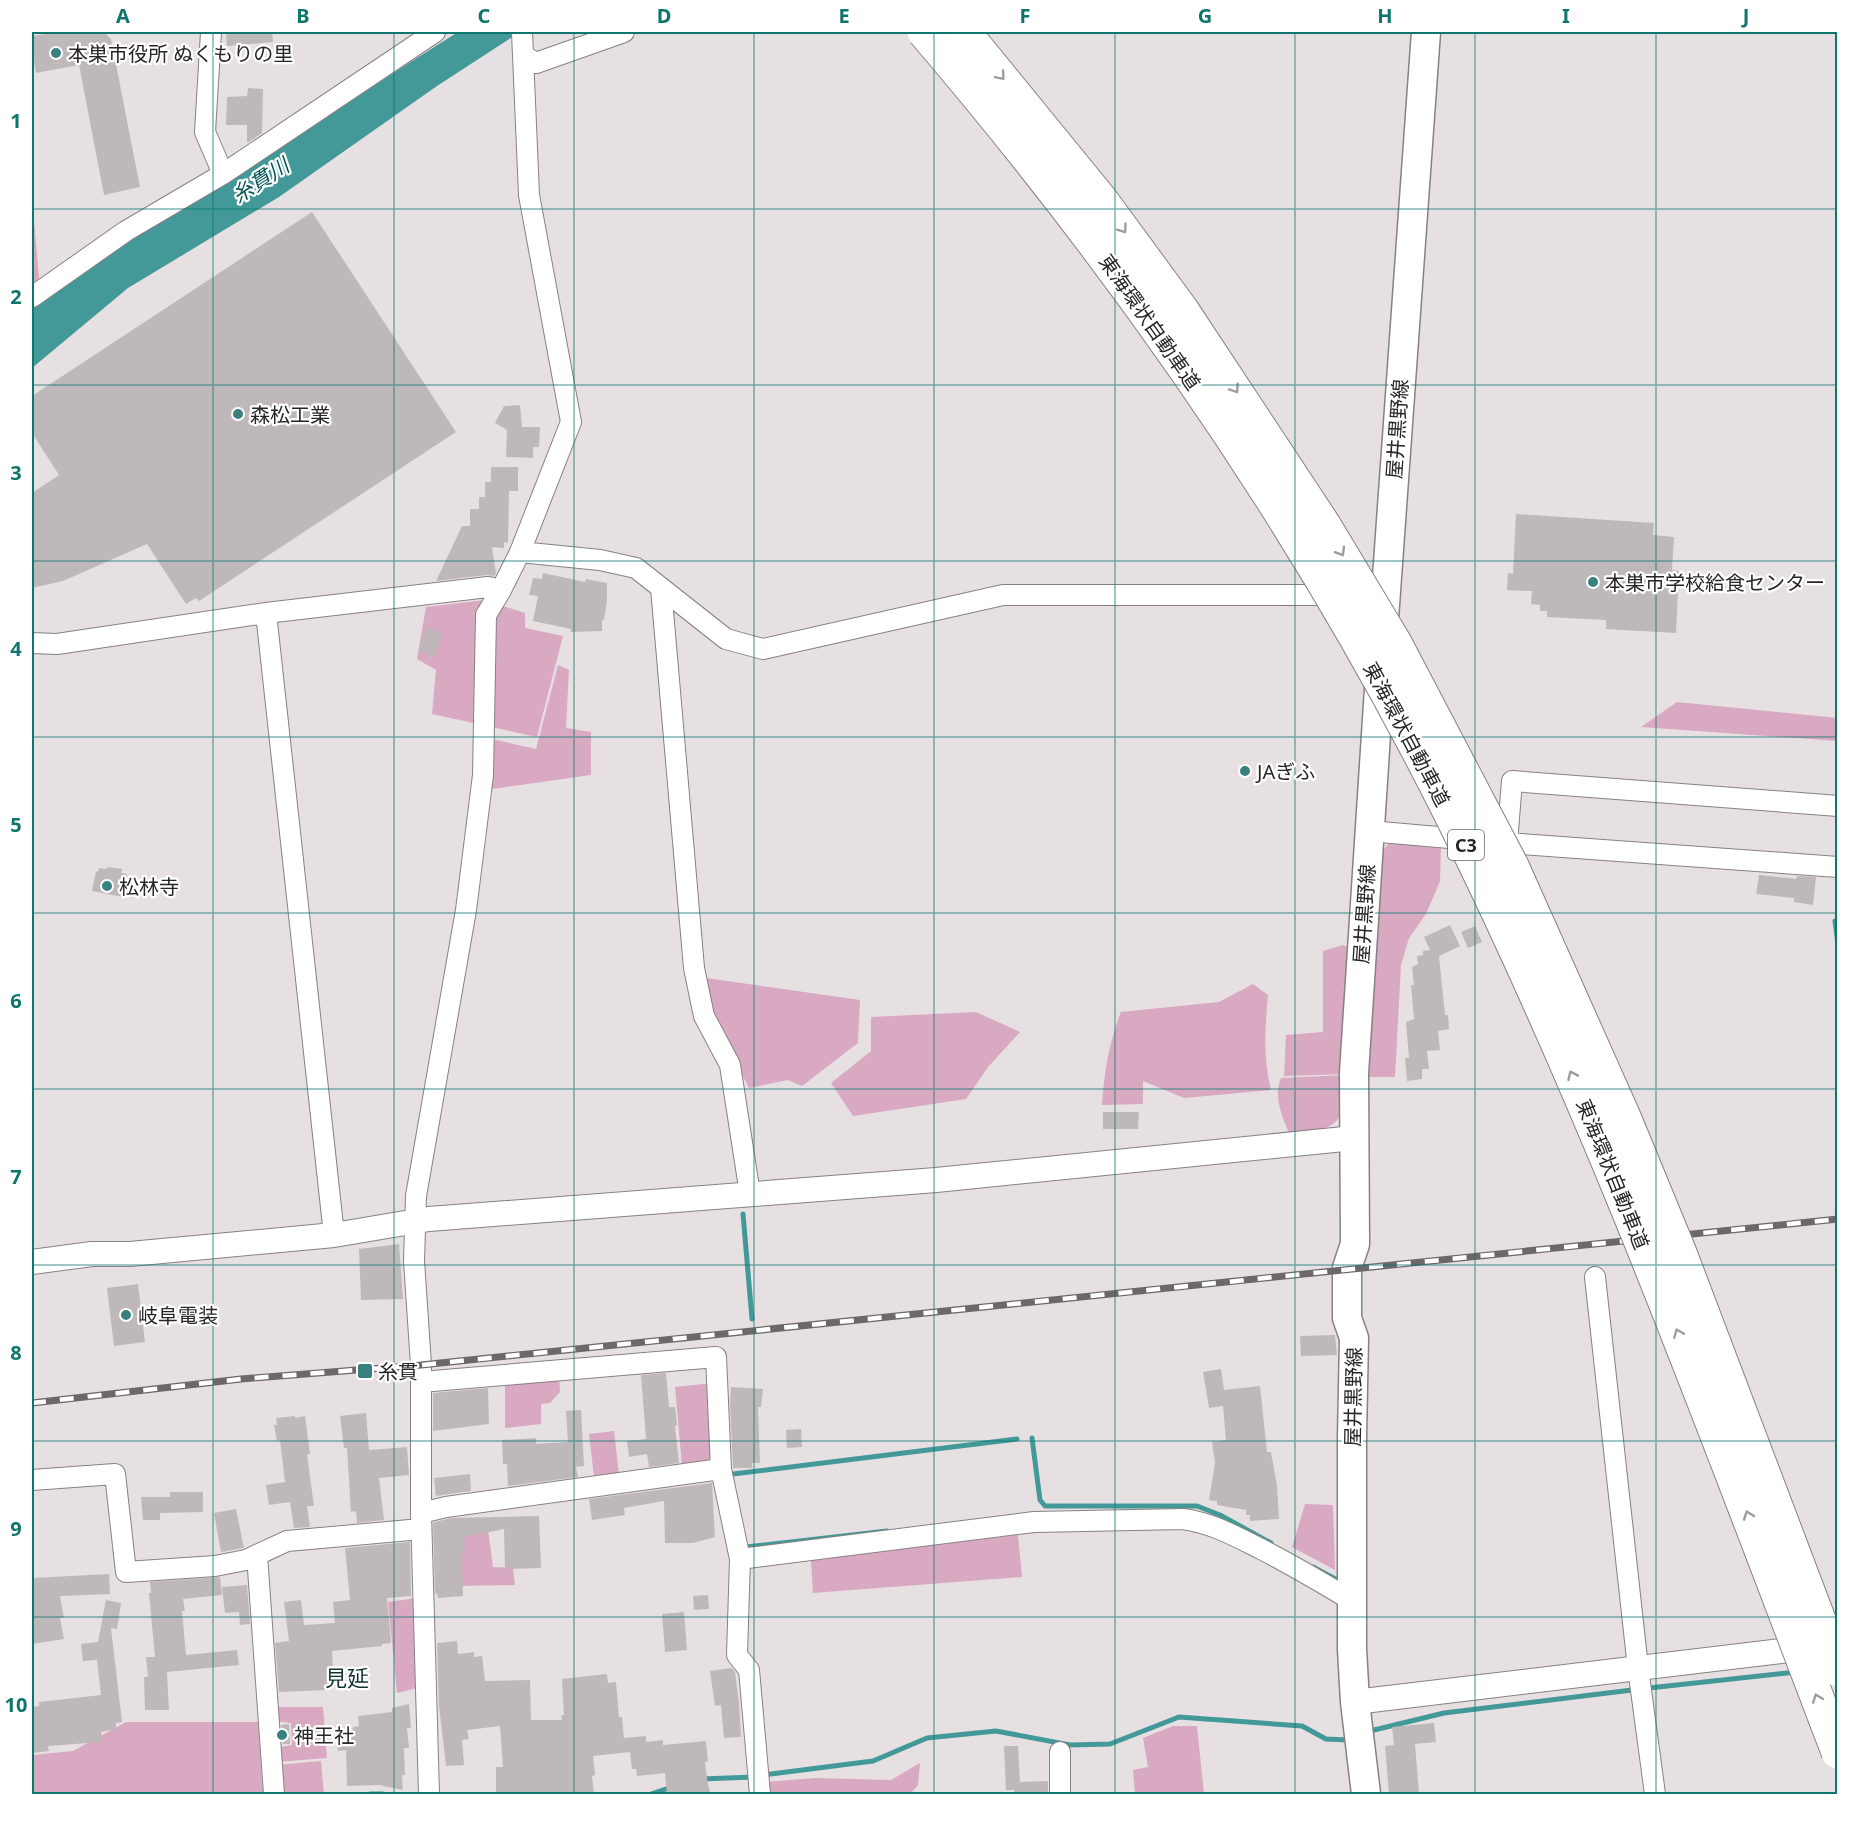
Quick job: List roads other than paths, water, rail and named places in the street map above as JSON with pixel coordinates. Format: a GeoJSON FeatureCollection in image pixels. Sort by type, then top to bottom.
{"type":"FeatureCollection","features":[{"type":"Feature","properties":{"kind":"highway","name":"東海環状自動車道"},"geometry":{"type":"LineString","coordinates":[[924,32],[974,90],[1091,238],[1194,383],[1290,528],[1384,688],[1454,819],[1524,965],[1585,1106],[1709,1413],[1838,1752]]}},
{"type":"Feature","properties":{"kind":"highway","name":"東海環状自動車道"},"geometry":{"type":"LineString","coordinates":[[964,32],[1102,201],[1182,310],[1324,525],[1395,643],[1512,866],[1624,1117],[1680,1253],[1838,1670]]}},
{"type":"Feature","properties":{"kind":"main road","name":"屋井黒野線"},"geometry":{"type":"LineString","coordinates":[[1366,1794],[1355,1702],[1351,1600],[1354,1338],[1347,1318],[1347,1268],[1355,1244],[1354,1073],[1385,595],[1426,32]]}},
{"type":"Feature","properties":{"kind":"street"},"geometry":{"type":"LineString","coordinates":[[211,32],[205,132],[223,174]]}},
{"type":"Feature","properties":{"kind":"street"},"geometry":{"type":"LineString","coordinates":[[32,297],[126,231],[223,174],[435,32]]}},
{"type":"Feature","properties":{"kind":"street"},"geometry":{"type":"LineString","coordinates":[[523,43],[536,63],[624,32]]}},
{"type":"Feature","properties":{"kind":"street"},"geometry":{"type":"LineString","coordinates":[[429,1794],[421,1521],[421,1382],[414,1222],[466,910],[483,775],[486,615],[520,552],[571,422],[529,195],[523,43]]}},
{"type":"Feature","properties":{"kind":"street"},"geometry":{"type":"LineString","coordinates":[[520,552],[600,560],[636,568],[726,639],[763,649],[1003,595],[1385,595]]}},
{"type":"Feature","properties":{"kind":"street"},"geometry":{"type":"LineString","coordinates":[[32,643],[57,644],[266,613],[488,587],[501,590]]}},
{"type":"Feature","properties":{"kind":"street"},"geometry":{"type":"LineString","coordinates":[[661,588],[694,968],[704,1016],[730,1065],[750,1194]]}},
{"type":"Feature","properties":{"kind":"street"},"geometry":{"type":"LineString","coordinates":[[266,613],[334,1235]]}},
{"type":"Feature","properties":{"kind":"street"},"geometry":{"type":"LineString","coordinates":[[1507,843],[1512,781],[1838,806]]}},
{"type":"Feature","properties":{"kind":"street"},"geometry":{"type":"LineString","coordinates":[[1369,831],[1838,867]]}},
{"type":"Feature","properties":{"kind":"street"},"geometry":{"type":"LineString","coordinates":[[32,1262],[92,1254],[130,1254],[334,1235],[429,1219],[936,1180],[1354,1138]]}},
{"type":"Feature","properties":{"kind":"street"},"geometry":{"type":"LineString","coordinates":[[1595,1277],[1638,1668],[1655,1794]]}},
{"type":"Feature","properties":{"kind":"street"},"geometry":{"type":"LineString","coordinates":[[421,1382],[716,1357],[721,1469],[740,1559],[737,1655],[749,1670],[759,1783]]}},
{"type":"Feature","properties":{"kind":"street"},"geometry":{"type":"LineString","coordinates":[[32,1480],[116,1474],[126,1572],[215,1566],[246,1560],[287,1541],[421,1521],[446,1507],[721,1469]]}},
{"type":"Feature","properties":{"kind":"street"},"geometry":{"type":"LineString","coordinates":[[740,1559],[1034,1522],[1183,1519],[1202,1521],[1222,1529],[1351,1600]]}},
{"type":"Feature","properties":{"kind":"street"},"geometry":{"type":"LineString","coordinates":[[257,1555],[274,1794]]}},
{"type":"Feature","properties":{"kind":"street"},"geometry":{"type":"LineString","coordinates":[[1355,1702],[1838,1645]]}},
{"type":"Feature","properties":{"kind":"street"},"geometry":{"type":"LineString","coordinates":[[1060,1752],[1060,1794]]}},
{"type":"Feature","properties":{"kind":"water","name":"糸貫川"},"geometry":{"type":"Polygon","coordinates":[[[458,32],[520,32],[437,86],[279,197],[128,288],[32,368],[32,309],[57,286],[458,32]]]}},
{"type":"Feature","properties":{"kind":"waterway"},"geometry":{"type":"LineString","coordinates":[[1835,921],[1838,944]]}},
{"type":"Feature","properties":{"kind":"waterway"},"geometry":{"type":"LineString","coordinates":[[743,1214],[752,1319]]}},
{"type":"Feature","properties":{"kind":"waterway"},"geometry":{"type":"LineString","coordinates":[[1032,1438],[1040,1500],[1045,1506],[1197,1506],[1220,1515],[1271,1543]]}},
{"type":"Feature","properties":{"kind":"waterway"},"geometry":{"type":"LineString","coordinates":[[733,1474],[1017,1439]]}},
{"type":"Feature","properties":{"kind":"waterway"},"geometry":{"type":"LineString","coordinates":[[746,1547],[887,1531]]}},
{"type":"Feature","properties":{"kind":"waterway"},"geometry":{"type":"LineString","coordinates":[[1313,1567],[1339,1581],[1339,1577]]}},
{"type":"Feature","properties":{"kind":"waterway"},"geometry":{"type":"LineString","coordinates":[[1649,1688],[1796,1672]]}},
{"type":"Feature","properties":{"kind":"waterway"},"geometry":{"type":"LineString","coordinates":[[1370,1731],[1444,1713],[1632,1690]]}},
{"type":"Feature","properties":{"kind":"waterway"},"geometry":{"type":"LineString","coordinates":[[763,1775],[873,1761],[927,1738],[996,1731],[1070,1745],[1110,1744],[1179,1717],[1302,1726],[1326,1739],[1348,1740],[1348,1738]]}},
{"type":"Feature","properties":{"kind":"waterway"},"geometry":{"type":"LineString","coordinates":[[701,1779],[754,1777]]}},
{"type":"Feature","properties":{"kind":"waterway"},"geometry":{"type":"LineString","coordinates":[[651,1794],[672,1787]]}},
{"type":"Feature","properties":{"kind":"waterway"},"geometry":{"type":"LineString","coordinates":[[370,1794],[383,1794]]}},
{"type":"Feature","properties":{"kind":"railway"},"geometry":{"type":"LineString","coordinates":[[32,1403],[241,1379],[421,1365],[1838,1219]]}},
{"type":"Feature","properties":{"kind":"place","name":"本巣市役所 ぬくもりの里"},"geometry":{"type":"Point","coordinates":[56,53]}},
{"type":"Feature","properties":{"kind":"place","name":"森松工業"},"geometry":{"type":"Point","coordinates":[238,414]}},
{"type":"Feature","properties":{"kind":"place","name":"本巣市学校給食センター"},"geometry":{"type":"Point","coordinates":[1593,582]}},
{"type":"Feature","properties":{"kind":"place","name":"JAぎふ"},"geometry":{"type":"Point","coordinates":[1245,771]}},
{"type":"Feature","properties":{"kind":"place","name":"松林寺"},"geometry":{"type":"Point","coordinates":[107,886]}},
{"type":"Feature","properties":{"kind":"place","name":"岐阜電装"},"geometry":{"type":"Point","coordinates":[126,1315]}},
{"type":"Feature","properties":{"kind":"place","name":"糸貫"},"geometry":{"type":"Point","coordinates":[365,1371]}},
{"type":"Feature","properties":{"kind":"place","name":"神王社"},"geometry":{"type":"Point","coordinates":[282,1735]}},
{"type":"Feature","properties":{"kind":"district","name":"見延"},"geometry":{"type":"Point","coordinates":[347,1677]}}]}
